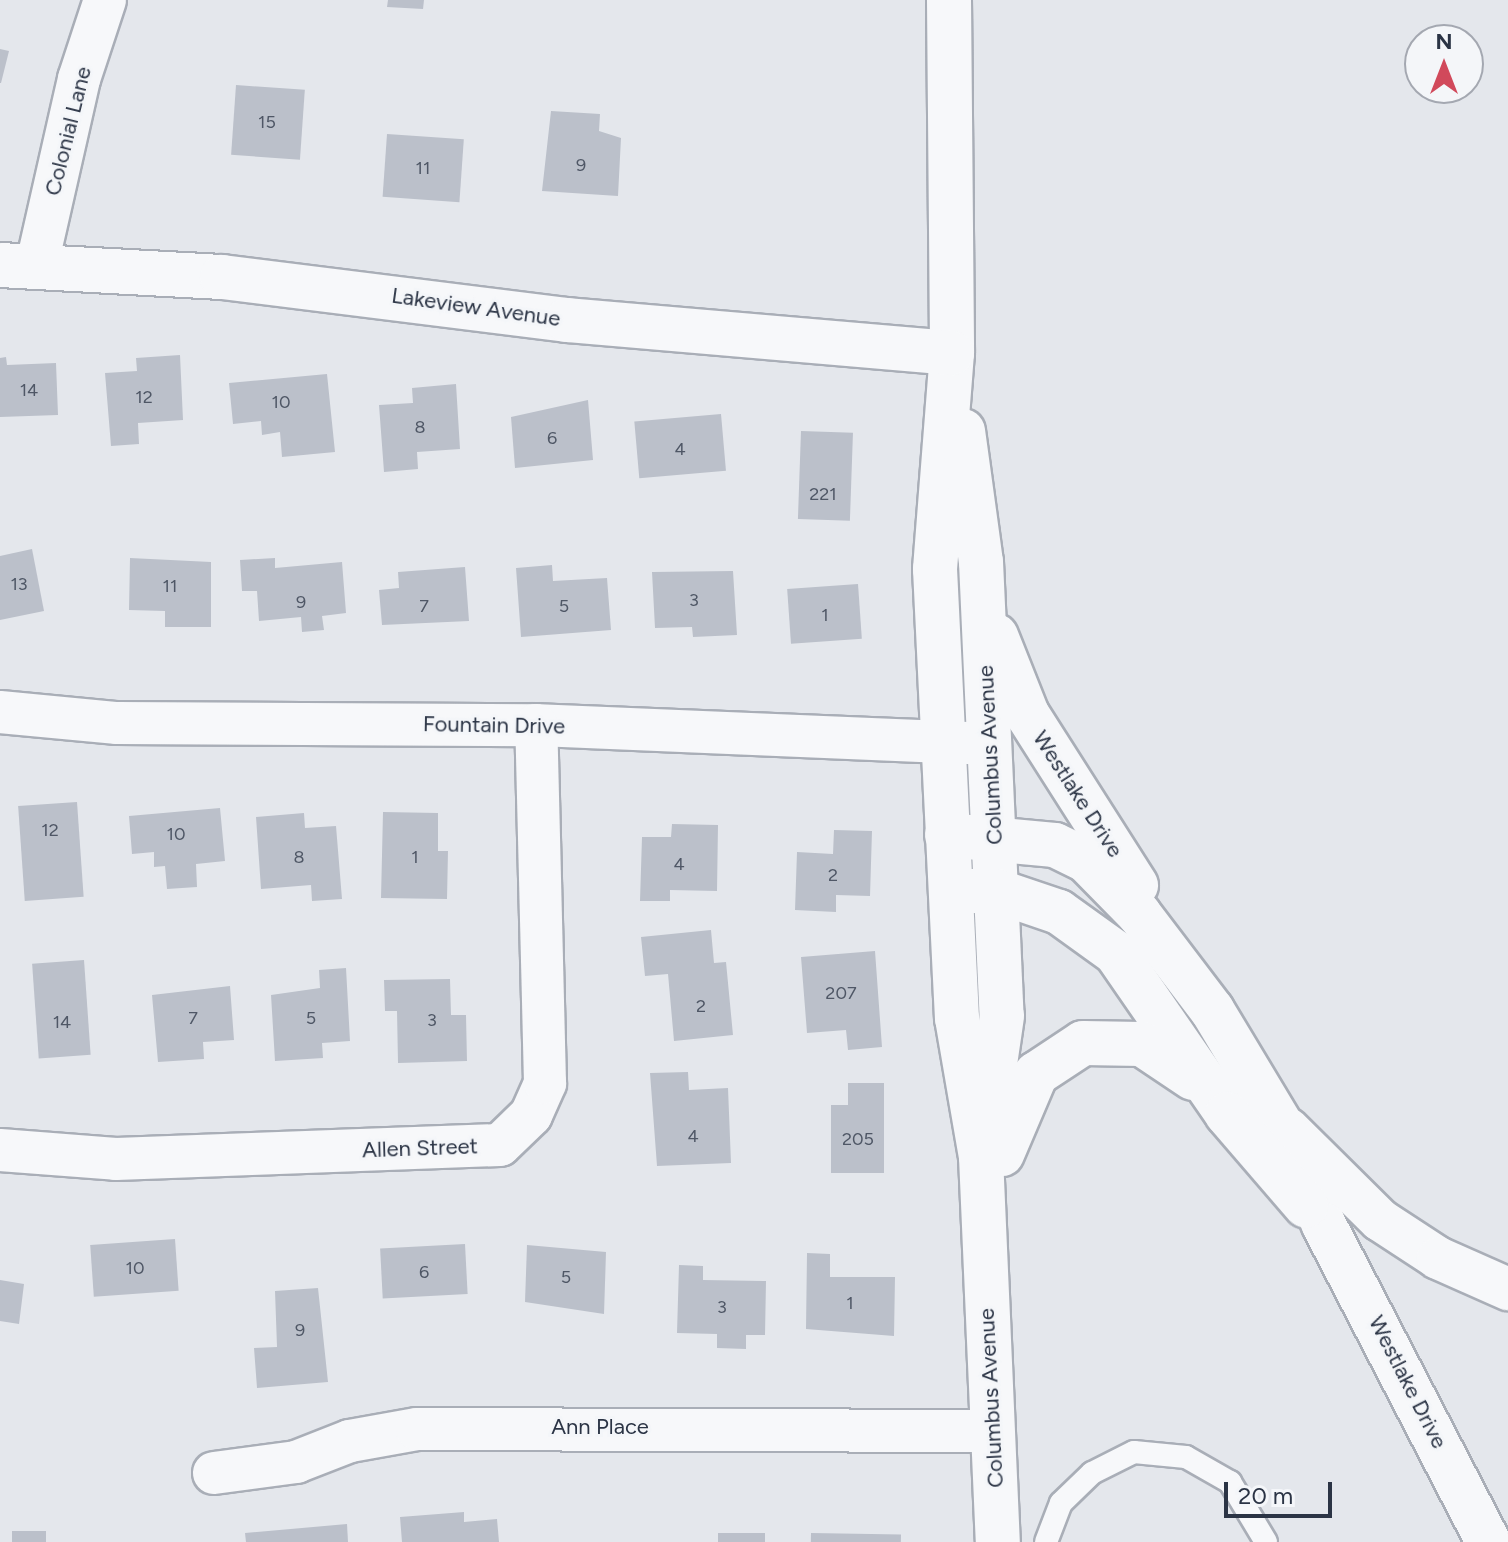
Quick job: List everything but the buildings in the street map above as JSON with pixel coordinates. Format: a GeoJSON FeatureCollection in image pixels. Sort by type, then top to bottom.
{"type":"FeatureCollection","features":[{"type":"Feature","properties":{"kind":"street","name":"Colonial Lane"},"geometry":{"type":"LineString","coordinates":[[18,264],[105,0]]}},
{"type":"Feature","properties":{"kind":"street","name":"Columbus Avenue"},"geometry":{"type":"LineString","coordinates":[[949,0],[952,353],[935,569],[957,1018],[981,1157],[998,1542]]}},
{"type":"Feature","properties":{"kind":"street","name":"Lakeview Avenue"},"geometry":{"type":"LineString","coordinates":[[18,264],[952,353]]}},
{"type":"Feature","properties":{"kind":"street","name":"Columbus Avenue"},"geometry":{"type":"LineString","coordinates":[[952,353],[981,562],[1002,1016],[981,1157]]}},
{"type":"Feature","properties":{"kind":"street","name":"Westlake Drive"},"geometry":{"type":"LineString","coordinates":[[981,562],[991,622],[1027,714],[1212,1010]]}},
{"type":"Feature","properties":{"kind":"street","name":"Fountain Drive"},"geometry":{"type":"LineString","coordinates":[[0,712],[117,723],[536,725],[989,744]]}},
{"type":"Feature","properties":{"kind":"street","name":"Allen Street"},"geometry":{"type":"LineString","coordinates":[[0,1150],[116,1159],[500,1145],[531,1115],[545,1083],[536,725]]}},
{"type":"Feature","properties":{"kind":"street"},"geometry":{"type":"LineString","coordinates":[[947,835],[994,836],[1055,845],[1086,860],[1115,884],[1212,1010],[1244,1103]]}},
{"type":"Feature","properties":{"kind":"street"},"geometry":{"type":"LineString","coordinates":[[950,890],[997,891],[1059,912],[1116,953],[1244,1103]]}},
{"type":"Feature","properties":{"kind":"street"},"geometry":{"type":"LineString","coordinates":[[983,1227],[1020,1101],[1059,1054],[1112,1038],[1142,1044],[1170,1057],[1244,1103],[1380,1220],[1438,1258],[1508,1289]]}},
{"type":"Feature","properties":{"kind":"street","name":"Westlake Drive"},"geometry":{"type":"LineString","coordinates":[[1244,1103],[1324,1225],[1488,1542]]}},
{"type":"Feature","properties":{"kind":"street","name":"Ann Place"},"geometry":{"type":"LineString","coordinates":[[214,1473],[296,1462],[350,1441],[417,1429],[991,1431]]}},
{"type":"Feature","properties":{"kind":"lane"},"geometry":{"type":"LineString","coordinates":[[1046,1542],[1061,1503],[1092,1473],[1134,1452],[1186,1457],[1230,1482],[1266,1542]]}}]}
